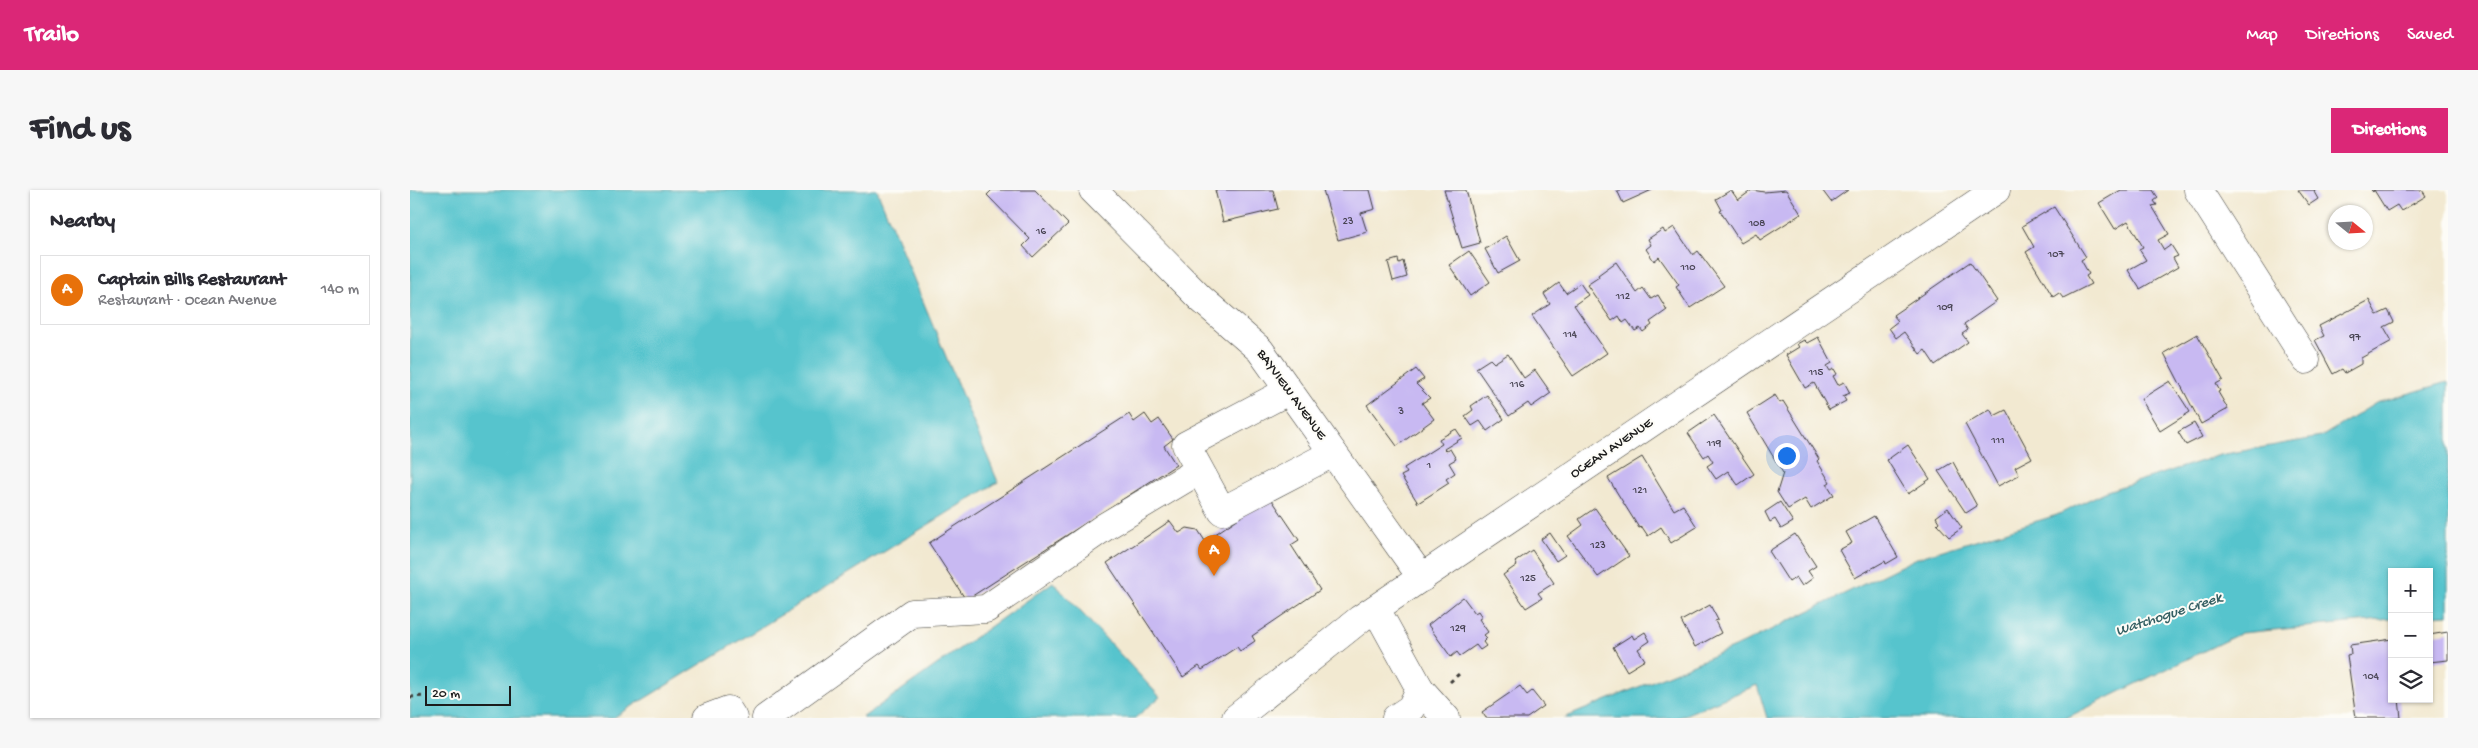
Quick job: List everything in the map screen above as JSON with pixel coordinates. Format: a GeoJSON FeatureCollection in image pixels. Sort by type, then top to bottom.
{"type":"FeatureCollection","features":[{"type":"Feature","properties":{"kind":"street","name":"BAYVIEW AVENUE"},"geometry":{"type":"LineString","coordinates":[[1092,190],[1200,298],[1260,350],[1422,578]]}},
{"type":"Feature","properties":{"kind":"street","name":"OCEAN AVENUE"},"geometry":{"type":"LineString","coordinates":[[1236,718],[1376,609],[1963,199],[1996,190]]}},
{"type":"Feature","properties":{"kind":"street"},"geometry":{"type":"LineString","coordinates":[[2198,190],[2306,360]]}},
{"type":"Feature","properties":{"kind":"street"},"geometry":{"type":"LineString","coordinates":[[1288,391],[1186,446],[1222,511],[1333,453]]}},
{"type":"Feature","properties":{"kind":"street"},"geometry":{"type":"LineString","coordinates":[[766,718],[912,613],[986,610],[1106,526],[1198,470]]}},
{"type":"Feature","properties":{"kind":"street"},"geometry":{"type":"LineString","coordinates":[[1376,609],[1420,689],[1446,718]]}},
{"type":"Feature","properties":{"kind":"street"},"geometry":{"type":"LineString","coordinates":[[1396,718],[1410,708],[1420,689]]}},
{"type":"Feature","properties":{"kind":"street"},"geometry":{"type":"LineString","coordinates":[[707,718],[728,710],[733,718]]}},
{"type":"Feature","properties":{"kind":"path"},"geometry":{"type":"LineString","coordinates":[[410,697],[426,696]]}},
{"type":"Feature","properties":{"kind":"water"},"geometry":{"type":"Polygon","coordinates":[[[410,190],[877,190],[998,482],[613,718],[410,718],[410,190]]]}},
{"type":"Feature","properties":{"kind":"water","name":"Watchogue Creek"},"geometry":{"type":"Polygon","coordinates":[[[2448,382],[2448,615],[2433,616],[2433,568],[2388,568],[2388,619],[2241,633],[2066,718],[1767,718],[1757,685],[1677,718],[1564,718],[1744,643],[1917,558],[2057,515],[2107,491],[2220,455],[2321,437],[2376,403],[2448,382]]]}},
{"type":"Feature","properties":{"kind":"water"},"geometry":{"type":"Polygon","coordinates":[[[1053,582],[1160,697],[1135,718],[862,718],[1053,582]]]}},
{"type":"Feature","properties":{"kind":"building"},"geometry":{"type":"Polygon","coordinates":[[[992,190],[1035,190],[1068,224],[1033,257],[1023,246],[1030,239],[987,195],[992,190]]]}},
{"type":"Feature","properties":{"kind":"building"},"geometry":{"type":"Polygon","coordinates":[[[1215,190],[1273,190],[1278,209],[1223,222],[1215,190]]]}},
{"type":"Feature","properties":{"kind":"building"},"geometry":{"type":"Polygon","coordinates":[[[1323,190],[1370,190],[1375,209],[1361,213],[1367,232],[1338,240],[1323,190]]]}},
{"type":"Feature","properties":{"kind":"building"},"geometry":{"type":"Polygon","coordinates":[[[1444,190],[1466,190],[1480,243],[1462,248],[1444,190]]]}},
{"type":"Feature","properties":{"kind":"building"},"geometry":{"type":"Polygon","coordinates":[[[1617,190],[1652,190],[1623,203],[1617,190]]]}},
{"type":"Feature","properties":{"kind":"building"},"geometry":{"type":"Polygon","coordinates":[[[1731,190],[1738,200],[1752,190],[1764,192],[1786,190],[1801,214],[1760,240],[1756,234],[1741,243],[1720,211],[1722,210],[1716,199],[1731,190]]]}},
{"type":"Feature","properties":{"kind":"building"},"geometry":{"type":"Polygon","coordinates":[[[1822,190],[1848,190],[1831,202],[1822,190]]]}},
{"type":"Feature","properties":{"kind":"building"},"geometry":{"type":"Polygon","coordinates":[[[2121,190],[2153,190],[2158,198],[2154,201],[2157,205],[2152,206],[2169,234],[2158,240],[2164,250],[2171,245],[2178,256],[2173,258],[2178,267],[2140,289],[2128,270],[2146,260],[2139,249],[2143,247],[2128,221],[2115,229],[2099,203],[2121,190]]]}},
{"type":"Feature","properties":{"kind":"building"},"geometry":{"type":"Polygon","coordinates":[[[2298,190],[2316,190],[2314,192],[2318,199],[2309,205],[2298,190]]]}},
{"type":"Feature","properties":{"kind":"building"},"geometry":{"type":"Polygon","coordinates":[[[2374,190],[2422,190],[2426,196],[2401,211],[2397,205],[2387,211],[2374,190]]]}},
{"type":"Feature","properties":{"kind":"building"},"geometry":{"type":"Polygon","coordinates":[[[2054,207],[2086,257],[2081,260],[2089,274],[2086,276],[2091,284],[2063,298],[2059,293],[2053,297],[2026,252],[2034,247],[2022,226],[2054,207]]]}},
{"type":"Feature","properties":{"kind":"building"},"geometry":{"type":"Polygon","coordinates":[[[1674,227],[1693,255],[1698,251],[1724,286],[1690,308],[1676,287],[1679,285],[1659,257],[1654,261],[1646,249],[1651,245],[1648,239],[1663,229],[1665,233],[1674,227]]]}},
{"type":"Feature","properties":{"kind":"building"},"geometry":{"type":"Polygon","coordinates":[[[1506,236],[1520,261],[1498,273],[1485,249],[1506,236]]]}},
{"type":"Feature","properties":{"kind":"building"},"geometry":{"type":"Polygon","coordinates":[[[1469,251],[1490,282],[1470,296],[1449,265],[1469,251]]]}},
{"type":"Feature","properties":{"kind":"building"},"geometry":{"type":"Polygon","coordinates":[[[1398,259],[1399,263],[1403,261],[1407,277],[1393,281],[1388,262],[1398,259]]]}},
{"type":"Feature","properties":{"kind":"building"},"geometry":{"type":"Polygon","coordinates":[[[1616,262],[1637,293],[1643,288],[1651,299],[1658,295],[1667,310],[1650,322],[1652,325],[1643,332],[1640,328],[1635,331],[1627,320],[1623,323],[1619,316],[1612,321],[1587,285],[1616,262]]]}},
{"type":"Feature","properties":{"kind":"building"},"geometry":{"type":"Polygon","coordinates":[[[1970,262],[1997,301],[1964,324],[1968,330],[1962,334],[1968,342],[1935,365],[1925,350],[1920,354],[1904,332],[1896,338],[1889,328],[1898,321],[1893,315],[1970,262]]]}},
{"type":"Feature","properties":{"kind":"building"},"geometry":{"type":"Polygon","coordinates":[[[1559,283],[1566,293],[1580,283],[1588,295],[1574,305],[1607,353],[1573,376],[1532,316],[1550,304],[1544,294],[1559,283]]]}},
{"type":"Feature","properties":{"kind":"building"},"geometry":{"type":"Polygon","coordinates":[[[2369,300],[2377,315],[2388,310],[2394,322],[2384,327],[2392,341],[2361,358],[2361,364],[2345,373],[2342,369],[2333,374],[2315,340],[2324,336],[2319,326],[2369,300]]]}},
{"type":"Feature","properties":{"kind":"building"},"geometry":{"type":"Polygon","coordinates":[[[2197,334],[2223,380],[2216,384],[2220,391],[2218,392],[2228,409],[2201,424],[2164,353],[2197,334]]]}},
{"type":"Feature","properties":{"kind":"building"},"geometry":{"type":"Polygon","coordinates":[[[1818,337],[1832,363],[1827,366],[1830,371],[1834,369],[1837,374],[1833,376],[1838,385],[1844,382],[1850,393],[1843,396],[1846,401],[1829,410],[1814,383],[1805,388],[1786,355],[1799,347],[1797,344],[1804,340],[1807,343],[1818,337]]]}},
{"type":"Feature","properties":{"kind":"building"},"geometry":{"type":"Polygon","coordinates":[[[1508,354],[1524,378],[1535,370],[1551,393],[1531,407],[1528,403],[1509,416],[1476,368],[1490,359],[1494,363],[1508,354]]]}},
{"type":"Feature","properties":{"kind":"building"},"geometry":{"type":"Polygon","coordinates":[[[1416,369],[1424,379],[1416,384],[1430,398],[1422,403],[1434,419],[1397,446],[1367,405],[1416,369]]]}},
{"type":"Feature","properties":{"kind":"building"},"geometry":{"type":"Polygon","coordinates":[[[2170,381],[2190,412],[2160,431],[2141,399],[2170,381]]]}},
{"type":"Feature","properties":{"kind":"building"},"geometry":{"type":"Polygon","coordinates":[[[1487,395],[1504,419],[1487,431],[1480,421],[1472,426],[1465,416],[1473,410],[1471,406],[1487,395]]]}},
{"type":"Feature","properties":{"kind":"building"},"geometry":{"type":"Polygon","coordinates":[[[1775,395],[1780,403],[1783,401],[1819,459],[1817,461],[1830,482],[1827,484],[1834,495],[1811,509],[1805,499],[1788,509],[1777,492],[1783,473],[1747,413],[1775,395]]]}},
{"type":"Feature","properties":{"kind":"building"},"geometry":{"type":"Polygon","coordinates":[[[1990,409],[1994,416],[2006,410],[2032,458],[2015,467],[2019,475],[1998,486],[1965,424],[1990,409]]]}},
{"type":"Feature","properties":{"kind":"building"},"geometry":{"type":"Polygon","coordinates":[[[1129,414],[1134,422],[1145,414],[1152,424],[1159,419],[1173,439],[1164,446],[1176,465],[966,600],[929,543],[1129,414]]]}},
{"type":"Feature","properties":{"kind":"building"},"geometry":{"type":"Polygon","coordinates":[[[1714,415],[1754,474],[1738,485],[1728,471],[1716,479],[1707,466],[1713,462],[1708,454],[1704,457],[1688,433],[1714,415]]]}},
{"type":"Feature","properties":{"kind":"building"},"geometry":{"type":"Polygon","coordinates":[[[2194,423],[2202,437],[2186,445],[2178,432],[2194,423]]]}},
{"type":"Feature","properties":{"kind":"building"},"geometry":{"type":"Polygon","coordinates":[[[1456,429],[1462,438],[1444,449],[1446,451],[1450,449],[1456,459],[1449,463],[1455,473],[1446,479],[1449,483],[1418,503],[1401,476],[1407,473],[1404,468],[1442,444],[1439,439],[1456,429]]]}},
{"type":"Feature","properties":{"kind":"building"},"geometry":{"type":"Polygon","coordinates":[[[1908,445],[1930,479],[1908,494],[1887,460],[1908,445]]]}},
{"type":"Feature","properties":{"kind":"building"},"geometry":{"type":"Polygon","coordinates":[[[1642,457],[1674,510],[1683,505],[1697,527],[1671,543],[1661,527],[1648,536],[1642,527],[1639,528],[1608,478],[1642,457]]]}},
{"type":"Feature","properties":{"kind":"building"},"geometry":{"type":"Polygon","coordinates":[[[1953,462],[1977,506],[1966,513],[1938,471],[1953,462]]]}},
{"type":"Feature","properties":{"kind":"building"},"geometry":{"type":"Polygon","coordinates":[[[1270,497],[1299,540],[1291,545],[1320,590],[1252,636],[1255,641],[1240,651],[1237,647],[1202,670],[1199,666],[1183,677],[1107,563],[1170,521],[1179,533],[1187,528],[1198,530],[1205,541],[1270,497]]]}},
{"type":"Feature","properties":{"kind":"building"},"geometry":{"type":"Polygon","coordinates":[[[1780,502],[1793,522],[1781,529],[1775,519],[1770,522],[1765,512],[1780,502]]]}},
{"type":"Feature","properties":{"kind":"building"},"geometry":{"type":"Polygon","coordinates":[[[1595,508],[1629,556],[1598,577],[1568,536],[1583,525],[1579,519],[1595,508]]]}},
{"type":"Feature","properties":{"kind":"building"},"geometry":{"type":"Polygon","coordinates":[[[1948,508],[1962,528],[1949,537],[1937,524],[1939,522],[1936,517],[1948,508]]]}},
{"type":"Feature","properties":{"kind":"building"},"geometry":{"type":"Polygon","coordinates":[[[1874,516],[1898,557],[1886,564],[1885,561],[1855,578],[1839,550],[1852,543],[1846,532],[1874,516]]]}},
{"type":"Feature","properties":{"kind":"building"},"geometry":{"type":"Polygon","coordinates":[[[1550,533],[1565,555],[1556,561],[1541,539],[1550,533]]]}},
{"type":"Feature","properties":{"kind":"building"},"geometry":{"type":"Polygon","coordinates":[[[1795,534],[1816,566],[1808,571],[1813,578],[1802,586],[1796,577],[1789,582],[1769,551],[1795,534]]]}},
{"type":"Feature","properties":{"kind":"building"},"geometry":{"type":"Polygon","coordinates":[[[1532,550],[1554,583],[1538,593],[1542,598],[1526,608],[1503,575],[1517,565],[1515,562],[1532,550]]]}},
{"type":"Feature","properties":{"kind":"building"},"geometry":{"type":"Polygon","coordinates":[[[1463,597],[1475,613],[1478,611],[1482,617],[1479,619],[1488,632],[1484,635],[1487,638],[1483,642],[1486,646],[1480,650],[1476,645],[1460,656],[1457,652],[1451,657],[1428,625],[1463,597]]]}},
{"type":"Feature","properties":{"kind":"building"},"geometry":{"type":"Polygon","coordinates":[[[1710,605],[1718,620],[1715,621],[1721,633],[1695,647],[1681,621],[1710,605]]]}},
{"type":"Feature","properties":{"kind":"building"},"geometry":{"type":"Polygon","coordinates":[[[1645,632],[1650,641],[1638,649],[1645,660],[1627,671],[1613,647],[1632,635],[1634,639],[1645,632]]]}},
{"type":"Feature","properties":{"kind":"building"},"geometry":{"type":"Polygon","coordinates":[[[2448,632],[2448,660],[2433,662],[2433,634],[2448,632]]]}},
{"type":"Feature","properties":{"kind":"building"},"geometry":{"type":"Polygon","coordinates":[[[2388,640],[2388,703],[2399,703],[2401,718],[2356,718],[2347,655],[2351,654],[2350,645],[2388,640]]]}},
{"type":"Feature","properties":{"kind":"building"},"geometry":{"type":"Polygon","coordinates":[[[1520,686],[1527,695],[1532,691],[1544,706],[1527,718],[1486,718],[1482,712],[1520,686]]]}},
{"type":"Feature","properties":{"kind":"place","name":"Captain Bills Restaurant"},"geometry":{"type":"Point","coordinates":[1214,576]}}]}
